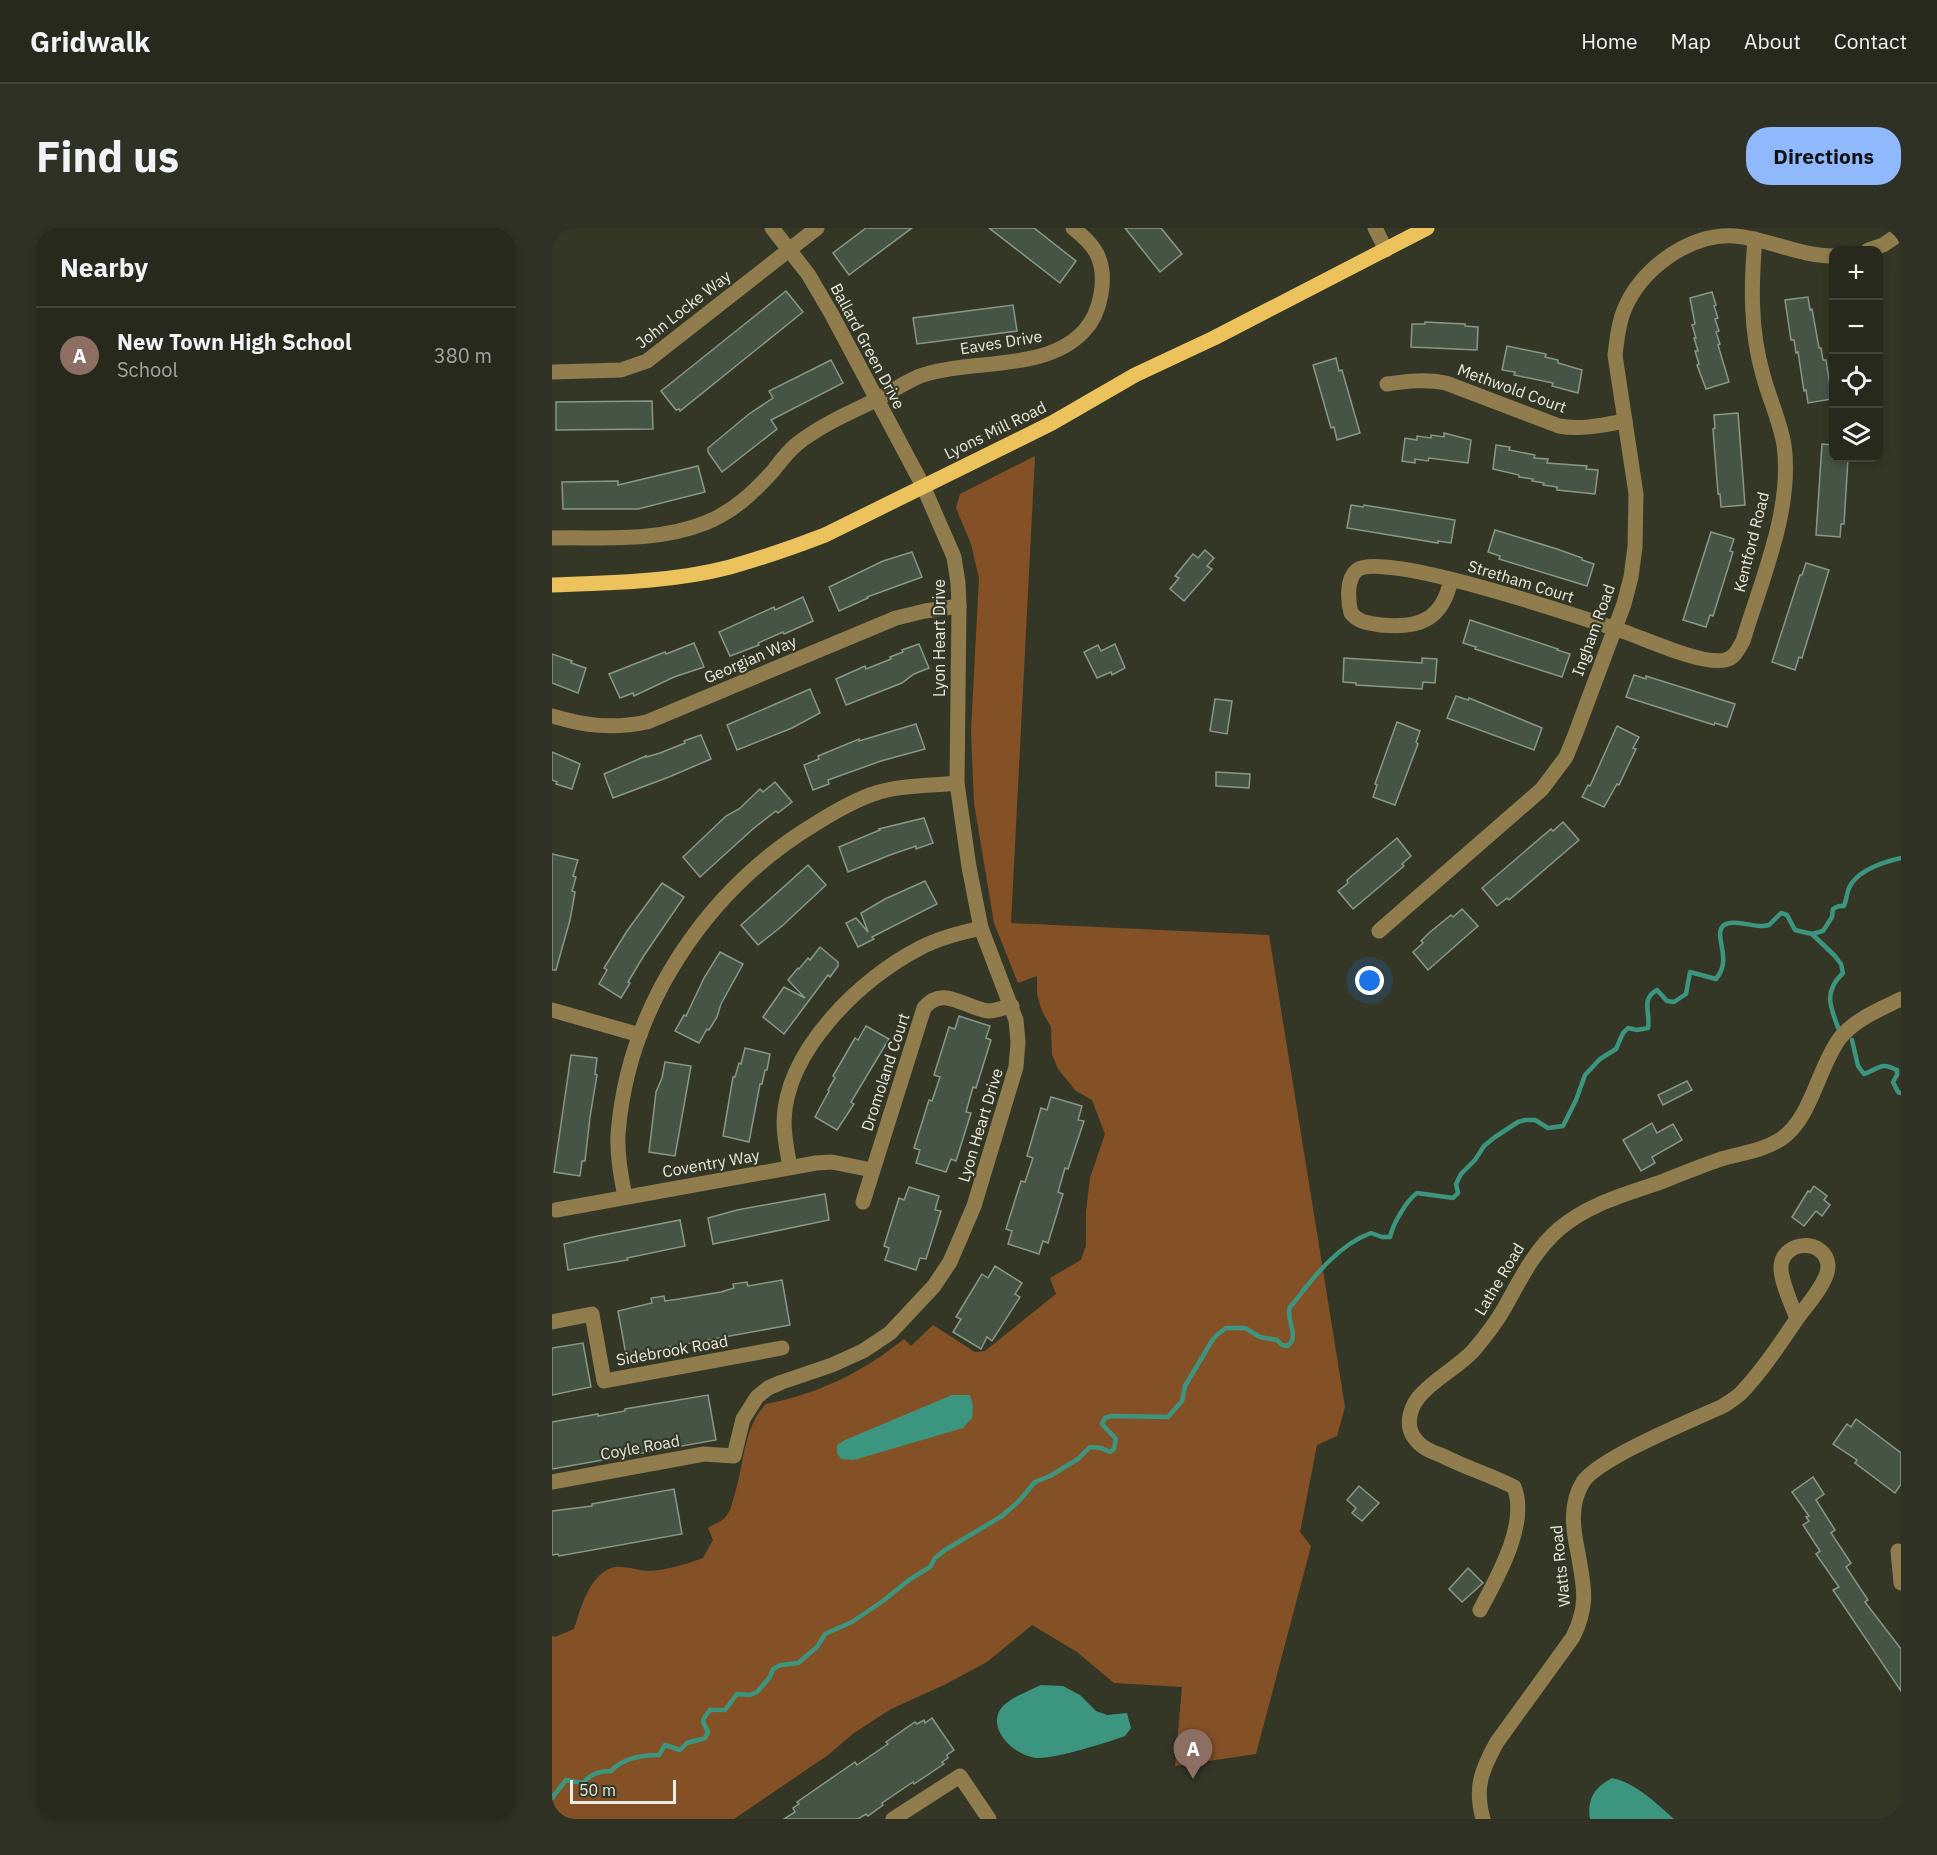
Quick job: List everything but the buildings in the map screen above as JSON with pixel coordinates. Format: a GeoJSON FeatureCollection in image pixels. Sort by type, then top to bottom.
{"type":"FeatureCollection","features":[{"type":"Feature","properties":{"kind":"main road","name":"Lyons Mill Road"},"geometry":{"type":"LineString","coordinates":[[552,585],[650,579],[728,568],[825,535],[1052,423],[1135,375],[1214,338],[1386,250],[1408,232],[1427,228]]}},
{"type":"Feature","properties":{"kind":"street","name":"Ballard Green Drive"},"geometry":{"type":"LineString","coordinates":[[772,228],[808,274],[831,313],[923,486]]}},
{"type":"Feature","properties":{"kind":"street"},"geometry":{"type":"LineString","coordinates":[[789,249],[817,228]]}},
{"type":"Feature","properties":{"kind":"street","name":"Eaves Drive"},"geometry":{"type":"LineString","coordinates":[[552,538],[647,536],[704,524],[740,504],[801,441],[825,425],[918,377],[932,372],[1043,356],[1065,347],[1084,332],[1093,319],[1100,303],[1102,288],[1098,255],[1084,237],[1073,228]]}},
{"type":"Feature","properties":{"kind":"street"},"geometry":{"type":"LineString","coordinates":[[1375,228],[1386,250]]}},
{"type":"Feature","properties":{"kind":"street"},"geometry":{"type":"LineString","coordinates":[[1880,246],[1901,233]]}},
{"type":"Feature","properties":{"kind":"street","name":"Ingham Road"},"geometry":{"type":"LineString","coordinates":[[1379,931],[1542,789],[1566,757],[1624,604],[1630,578],[1637,518],[1633,466],[1615,355],[1617,334],[1624,311],[1636,288],[1654,268],[1671,254],[1712,238],[1733,236],[1755,239],[1799,252],[1829,256]]}},
{"type":"Feature","properties":{"kind":"street","name":"Kentford Road"},"geometry":{"type":"LineString","coordinates":[[1613,628],[1698,658],[1715,661],[1728,660],[1736,653],[1743,641],[1775,534],[1785,472],[1784,444],[1763,375],[1752,320],[1752,269],[1755,239]]}},
{"type":"Feature","properties":{"kind":"street","name":"John Locke Way"},"geometry":{"type":"LineString","coordinates":[[552,372],[621,370],[647,361],[789,249]]}},
{"type":"Feature","properties":{"kind":"street","name":"Methwold Court"},"geometry":{"type":"LineString","coordinates":[[1387,384],[1421,380],[1446,383],[1559,426],[1571,428],[1586,428],[1625,421]]}},
{"type":"Feature","properties":{"kind":"street","name":"Lyon Heart Drive"},"geometry":{"type":"LineString","coordinates":[[734,1456],[743,1419],[757,1397],[768,1388],[864,1351],[882,1339],[912,1311],[933,1286],[950,1262],[974,1206],[1016,1067],[1018,1042],[1016,1020],[981,928],[969,867],[957,783],[959,606],[954,557],[923,486]]}},
{"type":"Feature","properties":{"kind":"street","name":"Stretham Court"},"geometry":{"type":"LineString","coordinates":[[1451,579],[1448,596],[1443,604],[1437,612],[1419,623],[1399,627],[1370,624],[1355,618],[1351,613],[1349,585],[1355,571],[1364,566],[1375,565],[1451,579],[1613,628]]}},
{"type":"Feature","properties":{"kind":"street","name":"Georgian Way"},"geometry":{"type":"LineString","coordinates":[[552,716],[596,726],[622,726],[647,722],[896,618],[959,606]]}},
{"type":"Feature","properties":{"kind":"street"},"geometry":{"type":"LineString","coordinates":[[625,1197],[618,1135],[623,1101],[640,1035],[653,1005],[685,946],[727,894],[774,851],[835,811],[877,793],[900,788],[957,783]]}},
{"type":"Feature","properties":{"kind":"street"},"geometry":{"type":"LineString","coordinates":[[790,1167],[784,1120],[787,1099],[810,1047],[829,1021],[870,979],[897,961],[946,937],[981,928]]}},
{"type":"Feature","properties":{"kind":"street","name":"Dromoland Court"},"geometry":{"type":"LineString","coordinates":[[863,1202],[920,1018],[929,1002],[945,997],[989,1011],[1012,1006]]}},
{"type":"Feature","properties":{"kind":"street","name":"Lathe Road"},"geometry":{"type":"LineString","coordinates":[[1480,1610],[1502,1569],[1519,1510],[1518,1497],[1514,1487],[1425,1449],[1415,1439],[1409,1427],[1410,1413],[1417,1400],[1429,1386],[1468,1356],[1486,1335],[1534,1255],[1560,1228],[1614,1197],[1722,1159],[1759,1149],[1784,1137],[1807,1105],[1828,1056],[1841,1036],[1864,1018],[1901,999]]}},
{"type":"Feature","properties":{"kind":"street"},"geometry":{"type":"LineString","coordinates":[[552,1010],[640,1035]]}},
{"type":"Feature","properties":{"kind":"street","name":"Coventry Way"},"geometry":{"type":"LineString","coordinates":[[556,1210],[790,1167],[832,1162],[872,1170]]}},
{"type":"Feature","properties":{"kind":"street","name":"Sidebrook Road"},"geometry":{"type":"LineString","coordinates":[[552,1322],[592,1314],[604,1381],[782,1348]]}},
{"type":"Feature","properties":{"kind":"street","name":"Watts Road"},"geometry":{"type":"LineString","coordinates":[[1483,1819],[1479,1792],[1481,1775],[1487,1761],[1497,1742],[1573,1637],[1582,1619],[1585,1604],[1584,1590],[1573,1528],[1573,1510],[1583,1482],[1593,1471],[1612,1459],[1723,1406],[1739,1396],[1797,1319]]}},
{"type":"Feature","properties":{"kind":"street","name":"Coyle Road"},"geometry":{"type":"LineString","coordinates":[[552,1482],[704,1454],[734,1456]]}},
{"type":"Feature","properties":{"kind":"street"},"geometry":{"type":"LineString","coordinates":[[1898,1551],[1901,1583]]}},
{"type":"Feature","properties":{"kind":"street"},"geometry":{"type":"LineString","coordinates":[[893,1819],[960,1776],[989,1819]]}},
{"type":"Feature","properties":{"kind":"shaded area"},"geometry":{"type":"Polygon","coordinates":[[[1035,456],[1011,923],[1269,935],[1345,1407],[1337,1436],[1317,1445],[1300,1532],[1311,1546],[1256,1754],[1175,1766],[1182,1687],[1114,1683],[1077,1652],[1032,1625],[987,1662],[891,1709],[854,1733],[828,1755],[734,1819],[552,1819],[552,1636],[555,1637],[574,1629],[588,1592],[599,1575],[616,1567],[645,1571],[656,1570],[703,1558],[713,1540],[708,1528],[723,1519],[730,1509],[748,1436],[758,1413],[766,1404],[804,1394],[839,1380],[872,1362],[904,1339],[911,1346],[933,1325],[975,1352],[985,1351],[1056,1294],[1050,1278],[1081,1260],[1086,1245],[1086,1212],[1090,1178],[1105,1134],[1092,1100],[1076,1091],[1058,1069],[1052,1054],[1051,1027],[1042,1011],[1037,994],[1037,976],[1018,983],[994,923],[974,803],[971,731],[979,578],[971,544],[956,508],[960,494],[1035,456]]]}},
{"type":"Feature","properties":{"kind":"water"},"geometry":{"type":"Polygon","coordinates":[[[952,1395],[970,1395],[973,1406],[972,1418],[963,1428],[854,1460],[841,1459],[837,1453],[837,1445],[845,1440],[952,1395]]]}},
{"type":"Feature","properties":{"kind":"water"},"geometry":{"type":"Polygon","coordinates":[[[1041,1685],[1063,1686],[1080,1695],[1096,1711],[1107,1715],[1127,1713],[1131,1728],[1125,1736],[1058,1756],[1039,1758],[1021,1753],[1005,1740],[999,1731],[998,1714],[1008,1702],[1041,1685]]]}},
{"type":"Feature","properties":{"kind":"water"},"geometry":{"type":"Polygon","coordinates":[[[1612,1778],[1637,1789],[1674,1819],[1590,1819],[1589,1812],[1593,1795],[1612,1778]]]}},
{"type":"Feature","properties":{"kind":"waterway"},"geometry":{"type":"LineString","coordinates":[[552,1798],[566,1780],[583,1783],[592,1775],[611,1771],[627,1760],[659,1755],[665,1745],[680,1750],[687,1743],[705,1738],[708,1732],[703,1722],[710,1710],[725,1710],[737,1694],[750,1695],[757,1692],[770,1677],[773,1669],[781,1665],[798,1663],[817,1647],[825,1634],[852,1622],[930,1567],[935,1558],[945,1550],[1002,1516],[1035,1482],[1078,1459],[1090,1447],[1110,1452],[1114,1449],[1116,1439],[1102,1424],[1105,1418],[1112,1416],[1168,1417],[1182,1401],[1185,1386],[1213,1339],[1226,1328],[1245,1328],[1260,1337],[1277,1340],[1287,1346],[1293,1338],[1289,1317],[1290,1307],[1339,1252],[1371,1233],[1390,1237],[1400,1213],[1417,1193],[1453,1198],[1458,1193],[1456,1184],[1461,1174],[1475,1160],[1484,1146],[1518,1122],[1535,1120],[1548,1128],[1563,1126],[1585,1075],[1600,1059],[1616,1049],[1623,1033],[1628,1028],[1637,1030],[1648,1028],[1647,1002],[1652,994],[1657,990],[1667,1001],[1674,1002],[1686,994],[1690,972],[1716,979],[1723,965],[1720,936],[1722,927],[1730,923],[1769,925],[1781,913],[1787,915],[1795,930],[1812,934],[1823,931],[1832,917],[1833,909],[1844,906],[1849,888],[1858,876],[1879,865],[1901,858]]}},
{"type":"Feature","properties":{"kind":"waterway"},"geometry":{"type":"LineString","coordinates":[[1812,934],[1841,964],[1843,973],[1833,987],[1830,1000],[1839,1030]]}},
{"type":"Feature","properties":{"kind":"waterway"},"geometry":{"type":"LineString","coordinates":[[1852,1040],[1858,1066],[1864,1074],[1883,1066],[1897,1070],[1893,1082],[1898,1092],[1901,1093]]}},
{"type":"Feature","properties":{"kind":"place","name":"New Town High School"},"geometry":{"type":"Point","coordinates":[1193,1779]}}]}
